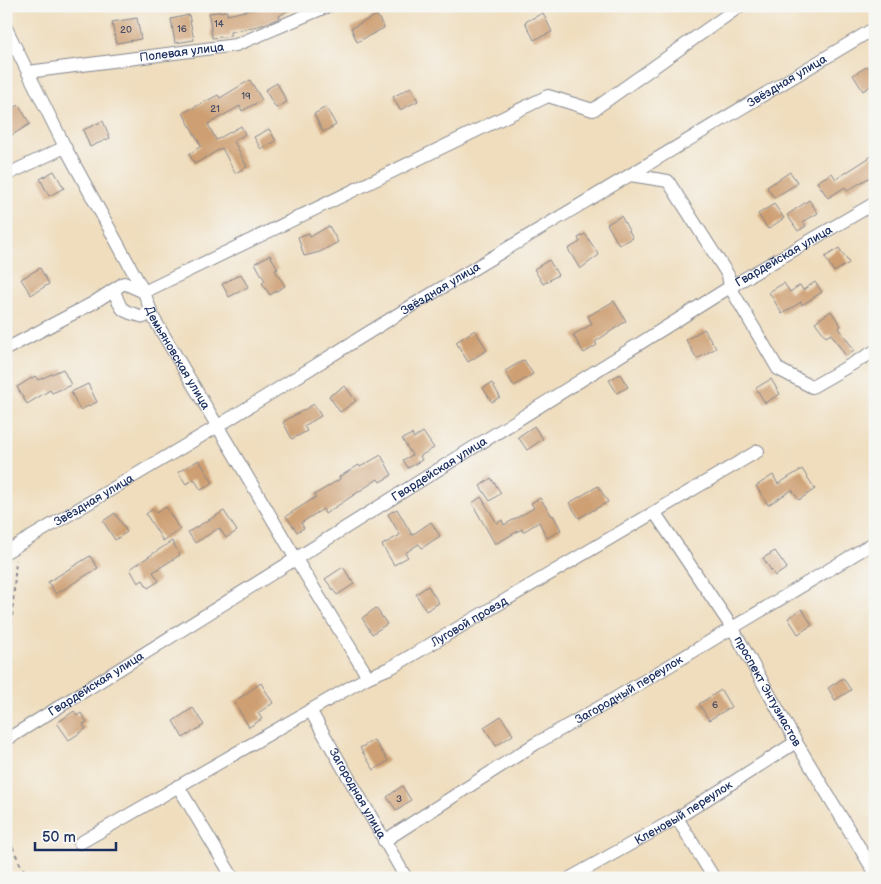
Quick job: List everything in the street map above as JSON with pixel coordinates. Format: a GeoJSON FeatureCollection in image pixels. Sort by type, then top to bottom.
{"type":"FeatureCollection","features":[{"type":"Feature","properties":{"kind":"street","name":"Полевая улица"},"geometry":{"type":"LineString","coordinates":[[28,72],[236,45],[328,6]]}},
{"type":"Feature","properties":{"kind":"street"},"geometry":{"type":"LineString","coordinates":[[6,349],[93,304],[124,283],[144,292],[548,96],[593,110],[740,6]]}},
{"type":"Feature","properties":{"kind":"street","name":"Демьяновская улица"},"geometry":{"type":"LineString","coordinates":[[6,28],[65,147],[144,292],[153,317],[296,560],[368,677]]}},
{"type":"Feature","properties":{"kind":"street","name":"Звёздная улица"},"geometry":{"type":"LineString","coordinates":[[12,548],[218,426],[408,308],[875,28]]}},
{"type":"Feature","properties":{"kind":"street"},"geometry":{"type":"LineString","coordinates":[[6,175],[65,147]]}},
{"type":"Feature","properties":{"kind":"street"},"geometry":{"type":"LineString","coordinates":[[630,175],[668,181],[728,275],[730,287],[778,369],[812,387],[875,350]]}},
{"type":"Feature","properties":{"kind":"street","name":"Гвардейская улица"},"geometry":{"type":"LineString","coordinates":[[6,740],[730,287],[875,203]]}},
{"type":"Feature","properties":{"kind":"street"},"geometry":{"type":"LineString","coordinates":[[114,290],[120,307],[125,312],[144,317],[150,309]]}},
{"type":"Feature","properties":{"kind":"street","name":"Луговой проезд"},"geometry":{"type":"LineString","coordinates":[[80,843],[368,677],[392,667],[758,451]]}},
{"type":"Feature","properties":{"kind":"street","name":"проспект Энтузиастов"},"geometry":{"type":"LineString","coordinates":[[655,513],[733,628],[796,742],[875,874]]}},
{"type":"Feature","properties":{"kind":"street","name":"Загородный переулок"},"geometry":{"type":"LineString","coordinates":[[384,841],[535,744],[874,545]]}},
{"type":"Feature","properties":{"kind":"street","name":"Загородная улица"},"geometry":{"type":"LineString","coordinates":[[310,710],[406,878]]}},
{"type":"Feature","properties":{"kind":"street","name":"Кленовый переулок"},"geometry":{"type":"LineString","coordinates":[[570,878],[677,818],[796,742]]}},
{"type":"Feature","properties":{"kind":"street"},"geometry":{"type":"LineString","coordinates":[[178,786],[233,878]]}},
{"type":"Feature","properties":{"kind":"street"},"geometry":{"type":"LineString","coordinates":[[677,818],[714,878]]}},
{"type":"Feature","properties":{"kind":"path"},"geometry":{"type":"LineString","coordinates":[[6,704],[12,548]]}},
{"type":"Feature","properties":{"kind":"path"},"geometry":{"type":"LineString","coordinates":[[6,832],[20,864],[29,878]]}},
{"type":"Feature","properties":{"kind":"building"},"geometry":{"type":"Polygon","coordinates":[[[268,6],[296,6],[279,16],[280,18],[262,25],[230,32],[230,36],[212,38],[209,13],[227,11],[227,15],[268,6]]]}},
{"type":"Feature","properties":{"kind":"building"},"geometry":{"type":"Polygon","coordinates":[[[543,13],[552,32],[534,40],[525,22],[543,13]]]}},
{"type":"Feature","properties":{"kind":"building"},"geometry":{"type":"Polygon","coordinates":[[[189,15],[194,40],[175,43],[171,19],[189,15]]]}},
{"type":"Feature","properties":{"kind":"building"},"geometry":{"type":"Polygon","coordinates":[[[377,15],[384,28],[357,42],[351,28],[377,15]]]}},
{"type":"Feature","properties":{"kind":"building"},"geometry":{"type":"Polygon","coordinates":[[[137,18],[141,39],[116,43],[112,22],[137,18]]]}},
{"type":"Feature","properties":{"kind":"building"},"geometry":{"type":"Polygon","coordinates":[[[868,66],[875,77],[875,83],[863,91],[853,75],[868,66]]]}},
{"type":"Feature","properties":{"kind":"building"},"geometry":{"type":"Polygon","coordinates":[[[250,80],[262,100],[242,111],[240,106],[208,124],[216,140],[241,126],[245,134],[234,141],[247,167],[235,173],[222,148],[195,164],[189,154],[201,146],[183,113],[218,95],[220,98],[250,80]]]}},
{"type":"Feature","properties":{"kind":"building"},"geometry":{"type":"Polygon","coordinates":[[[277,83],[287,102],[276,108],[265,90],[277,83]]]}},
{"type":"Feature","properties":{"kind":"building"},"geometry":{"type":"Polygon","coordinates":[[[411,87],[418,101],[400,110],[393,97],[411,87]]]}},
{"type":"Feature","properties":{"kind":"building"},"geometry":{"type":"Polygon","coordinates":[[[19,105],[30,124],[12,135],[6,136],[6,113],[19,105]]]}},
{"type":"Feature","properties":{"kind":"building"},"geometry":{"type":"Polygon","coordinates":[[[326,107],[336,125],[323,132],[314,114],[326,107]]]}},
{"type":"Feature","properties":{"kind":"building"},"geometry":{"type":"Polygon","coordinates":[[[103,121],[110,138],[90,147],[83,130],[103,121]]]}},
{"type":"Feature","properties":{"kind":"building"},"geometry":{"type":"Polygon","coordinates":[[[269,129],[276,141],[261,149],[254,137],[269,129]]]}},
{"type":"Feature","properties":{"kind":"building"},"geometry":{"type":"Polygon","coordinates":[[[875,154],[875,174],[847,191],[845,187],[828,198],[817,182],[832,173],[836,179],[875,154]]]}},
{"type":"Feature","properties":{"kind":"building"},"geometry":{"type":"Polygon","coordinates":[[[54,171],[64,188],[49,196],[40,179],[54,171]]]}},
{"type":"Feature","properties":{"kind":"building"},"geometry":{"type":"Polygon","coordinates":[[[790,172],[798,183],[774,198],[767,187],[790,172]]]}},
{"type":"Feature","properties":{"kind":"building"},"geometry":{"type":"Polygon","coordinates":[[[809,200],[818,213],[803,222],[806,226],[798,231],[787,215],[809,200]]]}},
{"type":"Feature","properties":{"kind":"building"},"geometry":{"type":"Polygon","coordinates":[[[774,204],[784,218],[768,229],[758,214],[774,204]]]}},
{"type":"Feature","properties":{"kind":"building"},"geometry":{"type":"Polygon","coordinates":[[[621,216],[633,238],[619,245],[607,224],[621,216]]]}},
{"type":"Feature","properties":{"kind":"building"},"geometry":{"type":"Polygon","coordinates":[[[329,226],[338,242],[320,252],[304,256],[298,237],[309,233],[310,237],[329,226]]]}},
{"type":"Feature","properties":{"kind":"building"},"geometry":{"type":"Polygon","coordinates":[[[585,234],[599,255],[580,269],[568,249],[580,242],[578,238],[585,234]]]}},
{"type":"Feature","properties":{"kind":"building"},"geometry":{"type":"Polygon","coordinates":[[[839,248],[849,263],[834,272],[825,257],[839,248]]]}},
{"type":"Feature","properties":{"kind":"building"},"geometry":{"type":"Polygon","coordinates":[[[270,255],[278,269],[275,270],[285,286],[270,295],[262,283],[265,281],[255,263],[270,255]]]}},
{"type":"Feature","properties":{"kind":"building"},"geometry":{"type":"Polygon","coordinates":[[[549,260],[558,275],[543,284],[534,269],[549,260]]]}},
{"type":"Feature","properties":{"kind":"building"},"geometry":{"type":"Polygon","coordinates":[[[40,268],[49,284],[31,295],[21,279],[40,268]]]}},
{"type":"Feature","properties":{"kind":"building"},"geometry":{"type":"Polygon","coordinates":[[[241,274],[248,287],[229,297],[222,284],[241,274]]]}},
{"type":"Feature","properties":{"kind":"building"},"geometry":{"type":"Polygon","coordinates":[[[815,282],[822,292],[802,305],[801,302],[782,314],[769,292],[784,283],[790,292],[800,285],[803,290],[815,282]]]}},
{"type":"Feature","properties":{"kind":"building"},"geometry":{"type":"Polygon","coordinates":[[[614,301],[626,321],[595,342],[597,345],[584,353],[573,335],[592,324],[588,316],[614,301]]]}},
{"type":"Feature","properties":{"kind":"building"},"geometry":{"type":"Polygon","coordinates":[[[831,311],[841,326],[839,328],[854,350],[846,356],[831,334],[826,337],[815,322],[831,311]]]}},
{"type":"Feature","properties":{"kind":"building"},"geometry":{"type":"Polygon","coordinates":[[[704,329],[716,348],[697,359],[686,340],[704,329]]]}},
{"type":"Feature","properties":{"kind":"building"},"geometry":{"type":"Polygon","coordinates":[[[475,330],[487,350],[468,362],[456,342],[475,330]]]}},
{"type":"Feature","properties":{"kind":"building"},"geometry":{"type":"Polygon","coordinates":[[[524,360],[533,374],[514,386],[505,371],[524,360]]]}},
{"type":"Feature","properties":{"kind":"building"},"geometry":{"type":"Polygon","coordinates":[[[63,369],[71,385],[52,393],[50,390],[27,404],[17,387],[35,376],[38,380],[63,369]]]}},
{"type":"Feature","properties":{"kind":"building"},"geometry":{"type":"Polygon","coordinates":[[[620,374],[628,387],[617,393],[609,380],[620,374]]]}},
{"type":"Feature","properties":{"kind":"building"},"geometry":{"type":"Polygon","coordinates":[[[771,379],[780,394],[765,403],[756,388],[771,379]]]}},
{"type":"Feature","properties":{"kind":"building"},"geometry":{"type":"Polygon","coordinates":[[[492,383],[500,397],[492,402],[483,388],[492,383]]]}},
{"type":"Feature","properties":{"kind":"building"},"geometry":{"type":"Polygon","coordinates":[[[88,384],[97,402],[80,410],[71,392],[88,384]]]}},
{"type":"Feature","properties":{"kind":"building"},"geometry":{"type":"Polygon","coordinates":[[[345,386],[356,401],[340,412],[329,396],[345,386]]]}},
{"type":"Feature","properties":{"kind":"building"},"geometry":{"type":"Polygon","coordinates":[[[314,404],[321,416],[304,426],[307,431],[292,439],[283,422],[314,404]]]}},
{"type":"Feature","properties":{"kind":"building"},"geometry":{"type":"Polygon","coordinates":[[[534,426],[543,439],[527,450],[518,437],[534,426]]]}},
{"type":"Feature","properties":{"kind":"building"},"geometry":{"type":"Polygon","coordinates":[[[423,432],[434,448],[420,456],[422,460],[408,468],[403,460],[412,455],[402,439],[412,434],[414,438],[423,432]]]}},
{"type":"Feature","properties":{"kind":"building"},"geometry":{"type":"Polygon","coordinates":[[[381,455],[392,475],[380,482],[378,479],[325,514],[323,509],[301,523],[304,528],[297,532],[286,516],[316,497],[314,495],[340,479],[339,477],[381,455]]]}},
{"type":"Feature","properties":{"kind":"building"},"geometry":{"type":"Polygon","coordinates":[[[199,460],[213,483],[201,490],[194,479],[186,484],[178,472],[199,460]]]}},
{"type":"Feature","properties":{"kind":"building"},"geometry":{"type":"Polygon","coordinates":[[[802,469],[815,489],[799,500],[792,490],[768,505],[756,486],[773,475],[778,484],[802,469]]]}},
{"type":"Feature","properties":{"kind":"building"},"geometry":{"type":"Polygon","coordinates":[[[491,478],[501,493],[490,501],[480,486],[491,478]]]}},
{"type":"Feature","properties":{"kind":"building"},"geometry":{"type":"Polygon","coordinates":[[[598,486],[608,502],[579,518],[569,503],[598,486]]]}},
{"type":"Feature","properties":{"kind":"building"},"geometry":{"type":"Polygon","coordinates":[[[481,497],[497,523],[502,520],[504,525],[534,508],[531,503],[540,498],[553,515],[561,530],[547,538],[539,522],[523,532],[522,529],[495,544],[472,503],[481,497]]]}},
{"type":"Feature","properties":{"kind":"building"},"geometry":{"type":"Polygon","coordinates":[[[166,507],[180,530],[163,541],[146,514],[153,509],[156,513],[166,507]]]}},
{"type":"Feature","properties":{"kind":"building"},"geometry":{"type":"Polygon","coordinates":[[[397,509],[412,535],[431,522],[440,536],[422,548],[419,544],[405,553],[408,557],[394,565],[382,545],[400,535],[388,514],[397,509]]]}},
{"type":"Feature","properties":{"kind":"building"},"geometry":{"type":"Polygon","coordinates":[[[224,511],[237,531],[226,538],[219,528],[195,543],[188,532],[224,511]]]}},
{"type":"Feature","properties":{"kind":"building"},"geometry":{"type":"Polygon","coordinates":[[[115,513],[127,532],[115,540],[103,521],[115,513]]]}},
{"type":"Feature","properties":{"kind":"building"},"geometry":{"type":"Polygon","coordinates":[[[172,541],[180,555],[153,572],[159,581],[148,588],[143,580],[138,583],[130,569],[172,541]]]}},
{"type":"Feature","properties":{"kind":"building"},"geometry":{"type":"Polygon","coordinates":[[[775,551],[787,568],[775,576],[763,558],[775,551]]]}},
{"type":"Feature","properties":{"kind":"building"},"geometry":{"type":"Polygon","coordinates":[[[90,556],[98,568],[56,594],[48,582],[90,556]]]}},
{"type":"Feature","properties":{"kind":"building"},"geometry":{"type":"Polygon","coordinates":[[[343,567],[354,584],[337,595],[325,579],[343,567]]]}},
{"type":"Feature","properties":{"kind":"building"},"geometry":{"type":"Polygon","coordinates":[[[428,586],[439,603],[426,611],[416,594],[428,586]]]}},
{"type":"Feature","properties":{"kind":"building"},"geometry":{"type":"Polygon","coordinates":[[[376,608],[387,624],[372,634],[362,618],[376,608]]]}},
{"type":"Feature","properties":{"kind":"building"},"geometry":{"type":"Polygon","coordinates":[[[802,609],[812,625],[798,634],[788,618],[802,609]]]}},
{"type":"Feature","properties":{"kind":"building"},"geometry":{"type":"Polygon","coordinates":[[[843,678],[851,690],[835,700],[828,688],[843,678]]]}},
{"type":"Feature","properties":{"kind":"building"},"geometry":{"type":"Polygon","coordinates":[[[261,683],[273,703],[258,713],[262,719],[249,727],[234,702],[261,683]]]}},
{"type":"Feature","properties":{"kind":"building"},"geometry":{"type":"Polygon","coordinates":[[[721,690],[731,707],[709,720],[699,704],[721,690]]]}},
{"type":"Feature","properties":{"kind":"building"},"geometry":{"type":"Polygon","coordinates":[[[193,708],[204,725],[183,738],[173,721],[193,708]]]}},
{"type":"Feature","properties":{"kind":"building"},"geometry":{"type":"Polygon","coordinates":[[[74,711],[77,716],[81,713],[87,722],[83,724],[86,729],[69,740],[57,723],[74,711]]]}},
{"type":"Feature","properties":{"kind":"building"},"geometry":{"type":"Polygon","coordinates":[[[501,716],[513,735],[496,746],[484,727],[501,716]]]}},
{"type":"Feature","properties":{"kind":"building"},"geometry":{"type":"Polygon","coordinates":[[[374,740],[388,761],[374,770],[360,748],[374,740]]]}},
{"type":"Feature","properties":{"kind":"building"},"geometry":{"type":"Polygon","coordinates":[[[402,786],[411,800],[397,811],[387,797],[402,786]]]}}]}
